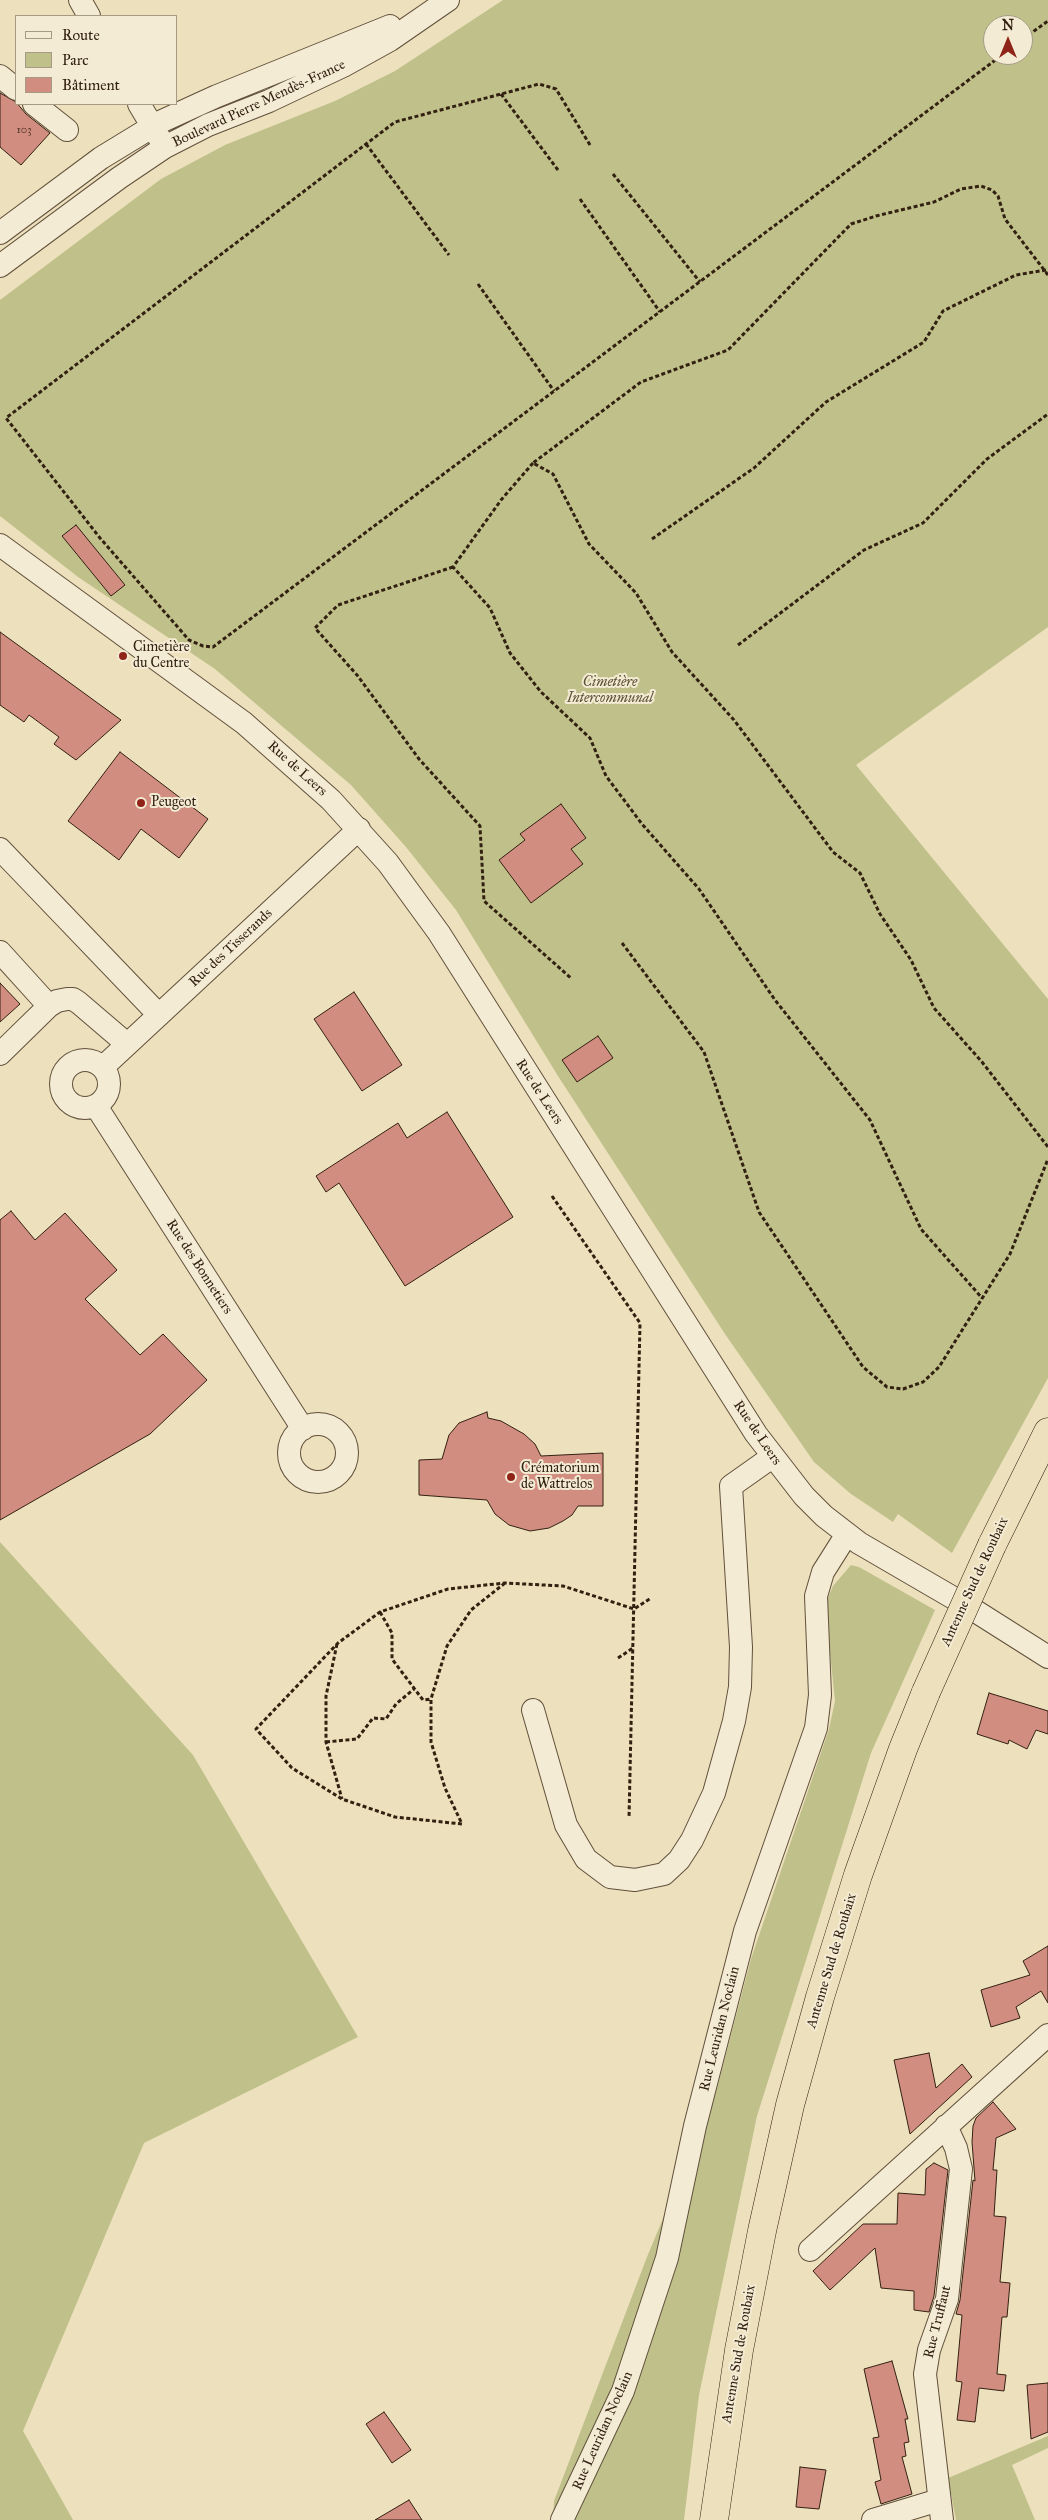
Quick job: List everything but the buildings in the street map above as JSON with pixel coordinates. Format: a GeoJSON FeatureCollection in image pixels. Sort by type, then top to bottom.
{"type":"FeatureCollection","features":[{"type":"Feature","properties":{"kind":"highway","name":"Antenne Sud de Roubaix"},"geometry":{"type":"LineString","coordinates":[[714,2520],[729,2404],[746,2311],[790,2105],[820,1997],[858,1875],[903,1749],[926,1692],[992,1545],[1048,1432]]}},
{"type":"Feature","properties":{"kind":"street"},"geometry":{"type":"LineString","coordinates":[[80,0],[88,15]]}},
{"type":"Feature","properties":{"kind":"street","name":"Boulevard Pierre Mendès-France"},"geometry":{"type":"LineString","coordinates":[[0,233],[101,158],[152,126],[217,96],[367,36],[437,0]]}},
{"type":"Feature","properties":{"kind":"street","name":"Boulevard Pierre Mendès-France"},"geometry":{"type":"LineString","coordinates":[[0,266],[119,178],[165,147],[208,125],[269,101],[343,66],[390,40],[448,0]]}},
{"type":"Feature","properties":{"kind":"street"},"geometry":{"type":"LineString","coordinates":[[0,76],[15,88]]}},
{"type":"Feature","properties":{"kind":"street"},"geometry":{"type":"LineString","coordinates":[[35,105],[66,130]]}},
{"type":"Feature","properties":{"kind":"street"},"geometry":{"type":"LineString","coordinates":[[139,105],[165,147]]}},
{"type":"Feature","properties":{"kind":"street","name":"Rue de Leers"},"geometry":{"type":"LineString","coordinates":[[0,544],[238,718],[320,790],[359,830],[388,864],[425,912],[772,1458],[804,1496],[824,1516],[847,1534],[1048,1657]]}},
{"type":"Feature","properties":{"kind":"street","name":"Rue des Tisserands"},"geometry":{"type":"LineString","coordinates":[[103,1067],[359,830]]}},
{"type":"Feature","properties":{"kind":"street"},"geometry":{"type":"LineString","coordinates":[[0,849],[159,1016]]}},
{"type":"Feature","properties":{"kind":"street"},"geometry":{"type":"LineString","coordinates":[[0,952],[50,1006]]}},
{"type":"Feature","properties":{"kind":"street"},"geometry":{"type":"LineString","coordinates":[[0,1054],[50,1006],[57,1001],[73,999],[127,1044]]}},
{"type":"Feature","properties":{"kind":"street"},"geometry":{"type":"LineString","coordinates":[[88,1059],[103,1067],[107,1073],[110,1088],[107,1096],[96,1106],[88,1108],[72,1104],[62,1092],[62,1075],[73,1063],[80,1060],[88,1059]]}},
{"type":"Feature","properties":{"kind":"street","name":"Rue des Bonnetiers"},"geometry":{"type":"LineString","coordinates":[[96,1106],[302,1429]]}},
{"type":"Feature","properties":{"kind":"street"},"geometry":{"type":"LineString","coordinates":[[533,1710],[566,1825],[586,1860],[610,1877],[635,1880],[664,1874],[679,1860],[692,1840],[714,1793],[734,1721],[740,1687],[740,1647],[731,1486],[772,1458]]}},
{"type":"Feature","properties":{"kind":"street","name":"Rue Leuridan Noclain"},"geometry":{"type":"LineString","coordinates":[[562,2520],[623,2391],[667,2258],[695,2126],[746,1931],[816,1728],[820,1695],[816,1596],[823,1572],[847,1534]]}},
{"type":"Feature","properties":{"kind":"street"},"geometry":{"type":"LineString","coordinates":[[810,2250],[1048,2035]]}},
{"type":"Feature","properties":{"kind":"street","name":"Rue Truffaut"},"geometry":{"type":"LineString","coordinates":[[940,2510],[926,2374],[929,2350],[947,2299],[961,2169],[956,2148],[946,2126]]}},
{"type":"Feature","properties":{"kind":"street"},"geometry":{"type":"LineString","coordinates":[[873,2520],[940,2510]]}},
{"type":"Feature","properties":{"kind":"path"},"geometry":{"type":"LineString","coordinates":[[1033,32],[1048,21]]}},
{"type":"Feature","properties":{"kind":"path"},"geometry":{"type":"LineString","coordinates":[[590,145],[556,89],[539,84],[394,122],[6,418],[100,538],[189,640],[203,646],[214,647],[989,65]]}},
{"type":"Feature","properties":{"kind":"path"},"geometry":{"type":"LineString","coordinates":[[501,94],[558,170]]}},
{"type":"Feature","properties":{"kind":"path"},"geometry":{"type":"LineString","coordinates":[[366,144],[448,255]]}},
{"type":"Feature","properties":{"kind":"path"},"geometry":{"type":"LineString","coordinates":[[613,174],[700,282]]}},
{"type":"Feature","properties":{"kind":"path"},"geometry":{"type":"LineString","coordinates":[[572,979],[484,901],[480,826],[419,759],[357,675],[315,628],[338,605],[453,567],[501,500],[533,463],[641,382],[728,350],[851,224],[934,202],[960,189],[981,186],[992,190],[998,196],[1005,218],[1024,247],[1046,270],[1048,275]]}},
{"type":"Feature","properties":{"kind":"path"},"geometry":{"type":"LineString","coordinates":[[580,199],[660,312]]}},
{"type":"Feature","properties":{"kind":"path"},"geometry":{"type":"LineString","coordinates":[[652,539],[754,468],[826,402],[924,342],[943,311],[1016,275],[1046,270]]}},
{"type":"Feature","properties":{"kind":"path"},"geometry":{"type":"LineString","coordinates":[[478,284],[554,391]]}},
{"type":"Feature","properties":{"kind":"path"},"geometry":{"type":"LineString","coordinates":[[738,645],[864,550],[923,523],[987,459],[1048,414]]}},
{"type":"Feature","properties":{"kind":"path"},"geometry":{"type":"LineString","coordinates":[[533,463],[553,474],[589,544],[636,593],[672,652],[734,720],[834,852],[860,873],[880,914],[911,960],[934,1008],[982,1062],[1048,1147]]}},
{"type":"Feature","properties":{"kind":"path"},"geometry":{"type":"LineString","coordinates":[[453,567],[490,608],[510,653],[542,692],[590,738],[606,776],[642,824],[699,889],[775,1000],[870,1120],[921,1229],[982,1298]]}},
{"type":"Feature","properties":{"kind":"path"},"geometry":{"type":"LineString","coordinates":[[622,943],[704,1052],[759,1212],[863,1368],[886,1387],[902,1390],[923,1382],[939,1367],[1010,1254],[1048,1159]]}},
{"type":"Feature","properties":{"kind":"path"},"geometry":{"type":"LineString","coordinates":[[552,1196],[640,1323],[629,1818]]}},
{"type":"Feature","properties":{"kind":"path"},"geometry":{"type":"LineString","coordinates":[[504,1583],[471,1610],[447,1646],[431,1699],[431,1742],[445,1788],[462,1824],[394,1817],[342,1798],[292,1768],[256,1729],[338,1643],[380,1612],[448,1589],[504,1583],[564,1586],[634,1609],[652,1598]]}},
{"type":"Feature","properties":{"kind":"path"},"geometry":{"type":"LineString","coordinates":[[380,1612],[392,1633],[392,1659],[423,1700],[431,1699]]}},
{"type":"Feature","properties":{"kind":"path"},"geometry":{"type":"LineString","coordinates":[[338,1643],[326,1696],[326,1742],[342,1798]]}},
{"type":"Feature","properties":{"kind":"path"},"geometry":{"type":"LineString","coordinates":[[618,1658],[634,1648]]}},
{"type":"Feature","properties":{"kind":"path"},"geometry":{"type":"LineString","coordinates":[[326,1742],[356,1739],[372,1718],[386,1719],[396,1704],[414,1689]]}},
{"type":"Feature","properties":{"kind":"green space","name":"Cimetière Intercommunal"},"geometry":{"type":"Polygon","coordinates":[[[503,0],[1048,0],[1048,627],[856,765],[1048,999],[1048,1378],[952,1553],[898,1514],[893,1522],[851,1494],[814,1462],[725,1334],[558,1076],[456,910],[406,847],[351,785],[215,669],[78,577],[0,516],[0,300],[161,179],[225,145],[335,101],[395,71],[503,0]]]}},
{"type":"Feature","properties":{"kind":"green space"},"geometry":{"type":"Polygon","coordinates":[[[0,1542],[193,1755],[358,2037],[144,2143],[23,2431],[73,2520],[0,2520],[0,1542]]]}},
{"type":"Feature","properties":{"kind":"green space"},"geometry":{"type":"Polygon","coordinates":[[[851,1565],[859,1567],[935,1610],[871,1753],[757,2116],[699,2395],[684,2520],[553,2520],[554,2501],[647,2257],[717,2088],[751,1959],[829,1729],[835,1701],[825,1604],[833,1586],[851,1565]]]}},
{"type":"Feature","properties":{"kind":"green space"},"geometry":{"type":"Polygon","coordinates":[[[1048,2436],[1048,2448],[1012,2465],[1035,2520],[956,2520],[948,2478],[1048,2436]]]}},
{"type":"Feature","properties":{"kind":"place","name":"Cimetière du Centre"},"geometry":{"type":"Point","coordinates":[123,656]}},
{"type":"Feature","properties":{"kind":"place","name":"Peugeot"},"geometry":{"type":"Point","coordinates":[141,803]}},
{"type":"Feature","properties":{"kind":"place","name":"Crématorium de Wattrelos"},"geometry":{"type":"Point","coordinates":[511,1477]}}]}
